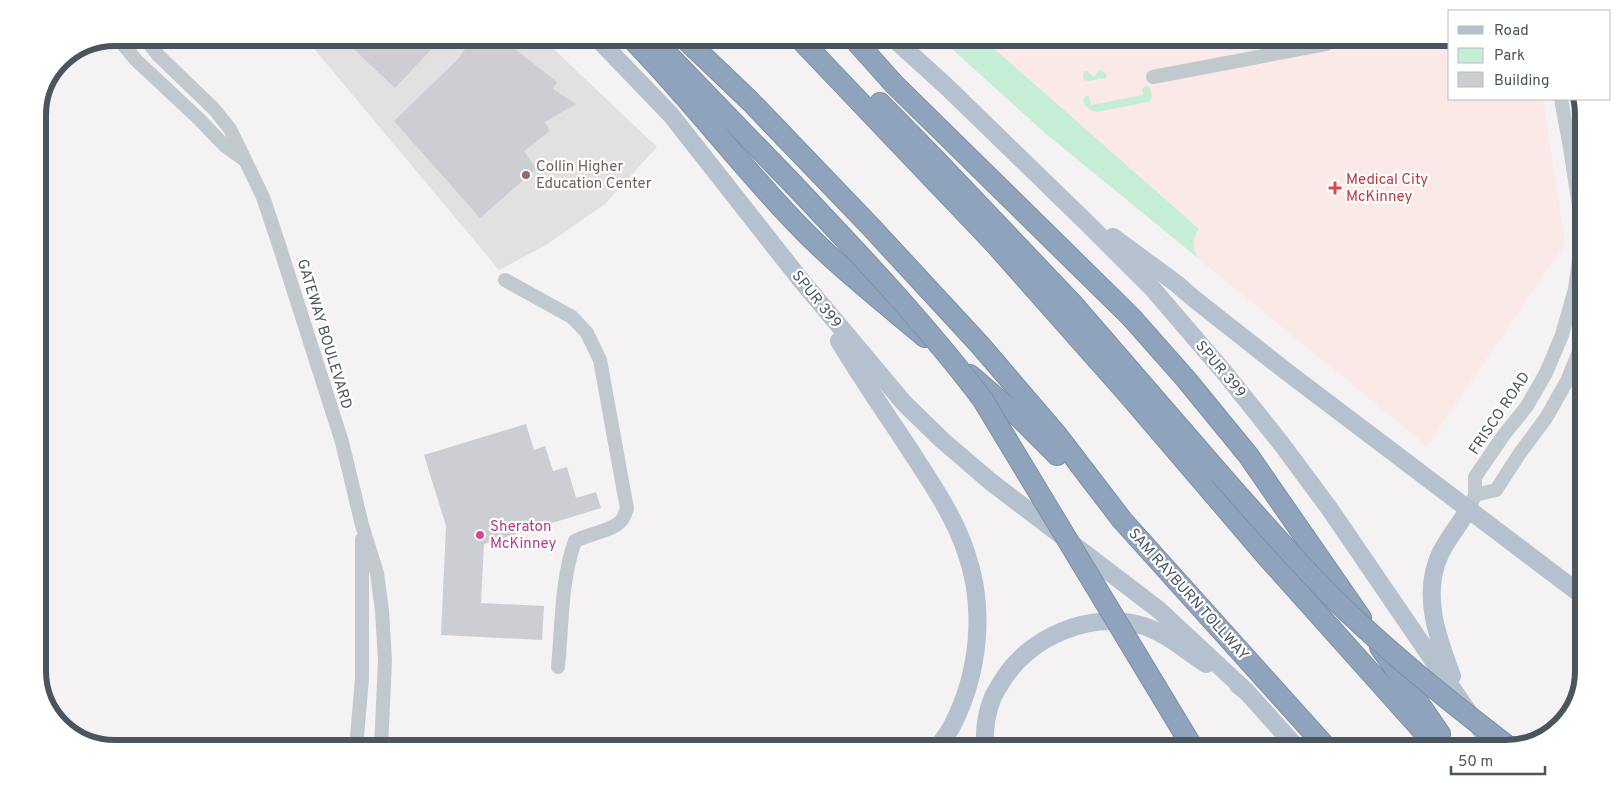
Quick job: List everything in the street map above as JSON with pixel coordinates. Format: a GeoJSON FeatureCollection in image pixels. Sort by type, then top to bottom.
{"type":"FeatureCollection","features":[{"type":"Feature","properties":{"kind":"highway"},"geometry":{"type":"LineString","coordinates":[[638,46],[673,82],[798,225],[851,274],[1021,419],[1122,520]]}},
{"type":"Feature","properties":{"kind":"highway"},"geometry":{"type":"LineString","coordinates":[[659,46],[904,303],[953,360],[983,400],[1188,740]]}},
{"type":"Feature","properties":{"kind":"highway","name":"SAM RAYBURN TOLLWAY"},"geometry":{"type":"LineString","coordinates":[[692,46],[750,101],[871,227],[980,345],[1057,435],[1122,520],[1320,740]]}},
{"type":"Feature","properties":{"kind":"highway"},"geometry":{"type":"LineString","coordinates":[[806,46],[996,245],[1127,393],[1269,559],[1431,740]]}},
{"type":"Feature","properties":{"kind":"highway"},"geometry":{"type":"LineString","coordinates":[[859,46],[894,84],[1056,241],[1131,317],[1185,378],[1253,463],[1443,740]]}},
{"type":"Feature","properties":{"kind":"highway"},"geometry":{"type":"LineString","coordinates":[[817,56],[881,104],[933,157],[1071,302],[1219,473],[1330,594],[1389,651],[1458,708],[1501,740]]}},
{"type":"Feature","properties":{"kind":"main road","name":"SPUR 399"},"geometry":{"type":"LineString","coordinates":[[604,46],[671,115],[800,279],[904,403],[942,440],[991,482],[1159,610],[1246,691]]}},
{"type":"Feature","properties":{"kind":"main road","name":"SPUR 399"},"geometry":{"type":"LineString","coordinates":[[901,46],[947,87],[1059,194],[1152,288],[1250,404],[1329,508],[1488,740]]}},
{"type":"Feature","properties":{"kind":"main road"},"geometry":{"type":"LineString","coordinates":[[1059,194],[1177,284],[1274,362],[1472,502],[1575,588]]}},
{"type":"Feature","properties":{"kind":"main road"},"geometry":{"type":"LineString","coordinates":[[800,279],[931,483],[955,524],[967,554],[976,591],[978,625],[974,660],[966,692],[951,726],[942,740]]}},
{"type":"Feature","properties":{"kind":"main road"},"geometry":{"type":"LineString","coordinates":[[1462,702],[1434,624],[1431,599],[1433,576],[1441,552],[1472,502]]}},
{"type":"Feature","properties":{"kind":"main road"},"geometry":{"type":"LineString","coordinates":[[984,740],[984,732],[992,698],[1007,672],[1041,642],[1063,631],[1084,624],[1111,620],[1143,626],[1167,636],[1188,653],[1246,691],[1290,740]]}},
{"type":"Feature","properties":{"kind":"street","name":"GATEWAY BOULEVARD"},"geometry":{"type":"LineString","coordinates":[[124,46],[136,60],[199,118],[224,145],[243,158]]}},
{"type":"Feature","properties":{"kind":"street","name":"GATEWAY BOULEVARD"},"geometry":{"type":"LineString","coordinates":[[151,46],[214,109],[230,129],[263,197],[280,248],[342,442],[362,526],[377,573],[385,660],[382,740]]}},
{"type":"Feature","properties":{"kind":"street"},"geometry":{"type":"LineString","coordinates":[[1153,77],[1316,46]]}},
{"type":"Feature","properties":{"kind":"street","name":"FRISCO ROAD"},"geometry":{"type":"LineString","coordinates":[[1561,100],[1575,175]]}},
{"type":"Feature","properties":{"kind":"street"},"geometry":{"type":"LineString","coordinates":[[505,280],[572,317],[586,333],[600,360],[627,509],[621,520],[614,526],[575,541],[567,574],[558,667]]}},
{"type":"Feature","properties":{"kind":"street","name":"FRISCO ROAD"},"geometry":{"type":"LineString","coordinates":[[1472,502],[1476,477],[1538,387],[1554,357],[1575,289]]}},
{"type":"Feature","properties":{"kind":"street"},"geometry":{"type":"LineString","coordinates":[[1472,502],[1496,490],[1546,418],[1567,381],[1575,362]]}},
{"type":"Feature","properties":{"kind":"street","name":"GATEWAY BOULEVARD"},"geometry":{"type":"LineString","coordinates":[[357,740],[362,679],[362,526]]}},
{"type":"Feature","properties":{"kind":"shaded area","name":"Collin Higher Education Center"},"geometry":{"type":"Polygon","coordinates":[[[312,46],[550,46],[657,147],[605,204],[546,245],[499,270],[312,46]]]}},
{"type":"Feature","properties":{"kind":"shaded area","name":"Medical City McKinney"},"geometry":{"type":"Polygon","coordinates":[[[949,46],[1448,46],[1448,100],[1543,100],[1565,244],[1427,446],[1045,133],[949,46]]]}},
{"type":"Feature","properties":{"kind":"green space"},"geometry":{"type":"Polygon","coordinates":[[[949,46],[991,46],[1199,229],[1194,243],[1198,258],[1045,133],[949,46]]]}},
{"type":"Feature","properties":{"kind":"green space"},"geometry":{"type":"Polygon","coordinates":[[[1100,69],[1107,75],[1106,78],[1084,80],[1084,71],[1087,71],[1094,77],[1100,69]]]}},
{"type":"Feature","properties":{"kind":"green space"},"geometry":{"type":"Polygon","coordinates":[[[1146,86],[1150,88],[1152,97],[1149,102],[1096,112],[1084,105],[1084,98],[1087,95],[1091,105],[1143,95],[1142,89],[1146,86]]]}},
{"type":"Feature","properties":{"kind":"building"},"geometry":{"type":"Polygon","coordinates":[[[350,46],[434,46],[395,88],[350,46]]]}},
{"type":"Feature","properties":{"kind":"building"},"geometry":{"type":"Polygon","coordinates":[[[467,46],[511,46],[557,82],[553,89],[576,104],[545,122],[550,131],[524,151],[536,169],[480,218],[394,121],[458,59],[467,46]]]}},
{"type":"Feature","properties":{"kind":"building","name":"Sheraton McKinney"},"geometry":{"type":"Polygon","coordinates":[[[526,424],[534,450],[545,446],[553,471],[567,467],[576,498],[596,492],[601,508],[484,544],[481,603],[544,606],[542,640],[441,635],[446,526],[424,455],[526,424]]]}},
{"type":"Feature","properties":{"kind":"place","name":"Collin Higher Education Center"},"geometry":{"type":"Point","coordinates":[526,175]}},
{"type":"Feature","properties":{"kind":"place","name":"Medical City McKinney"},"geometry":{"type":"Point","coordinates":[1335,188]}},
{"type":"Feature","properties":{"kind":"place","name":"Sheraton McKinney"},"geometry":{"type":"Point","coordinates":[480,535]}}]}
